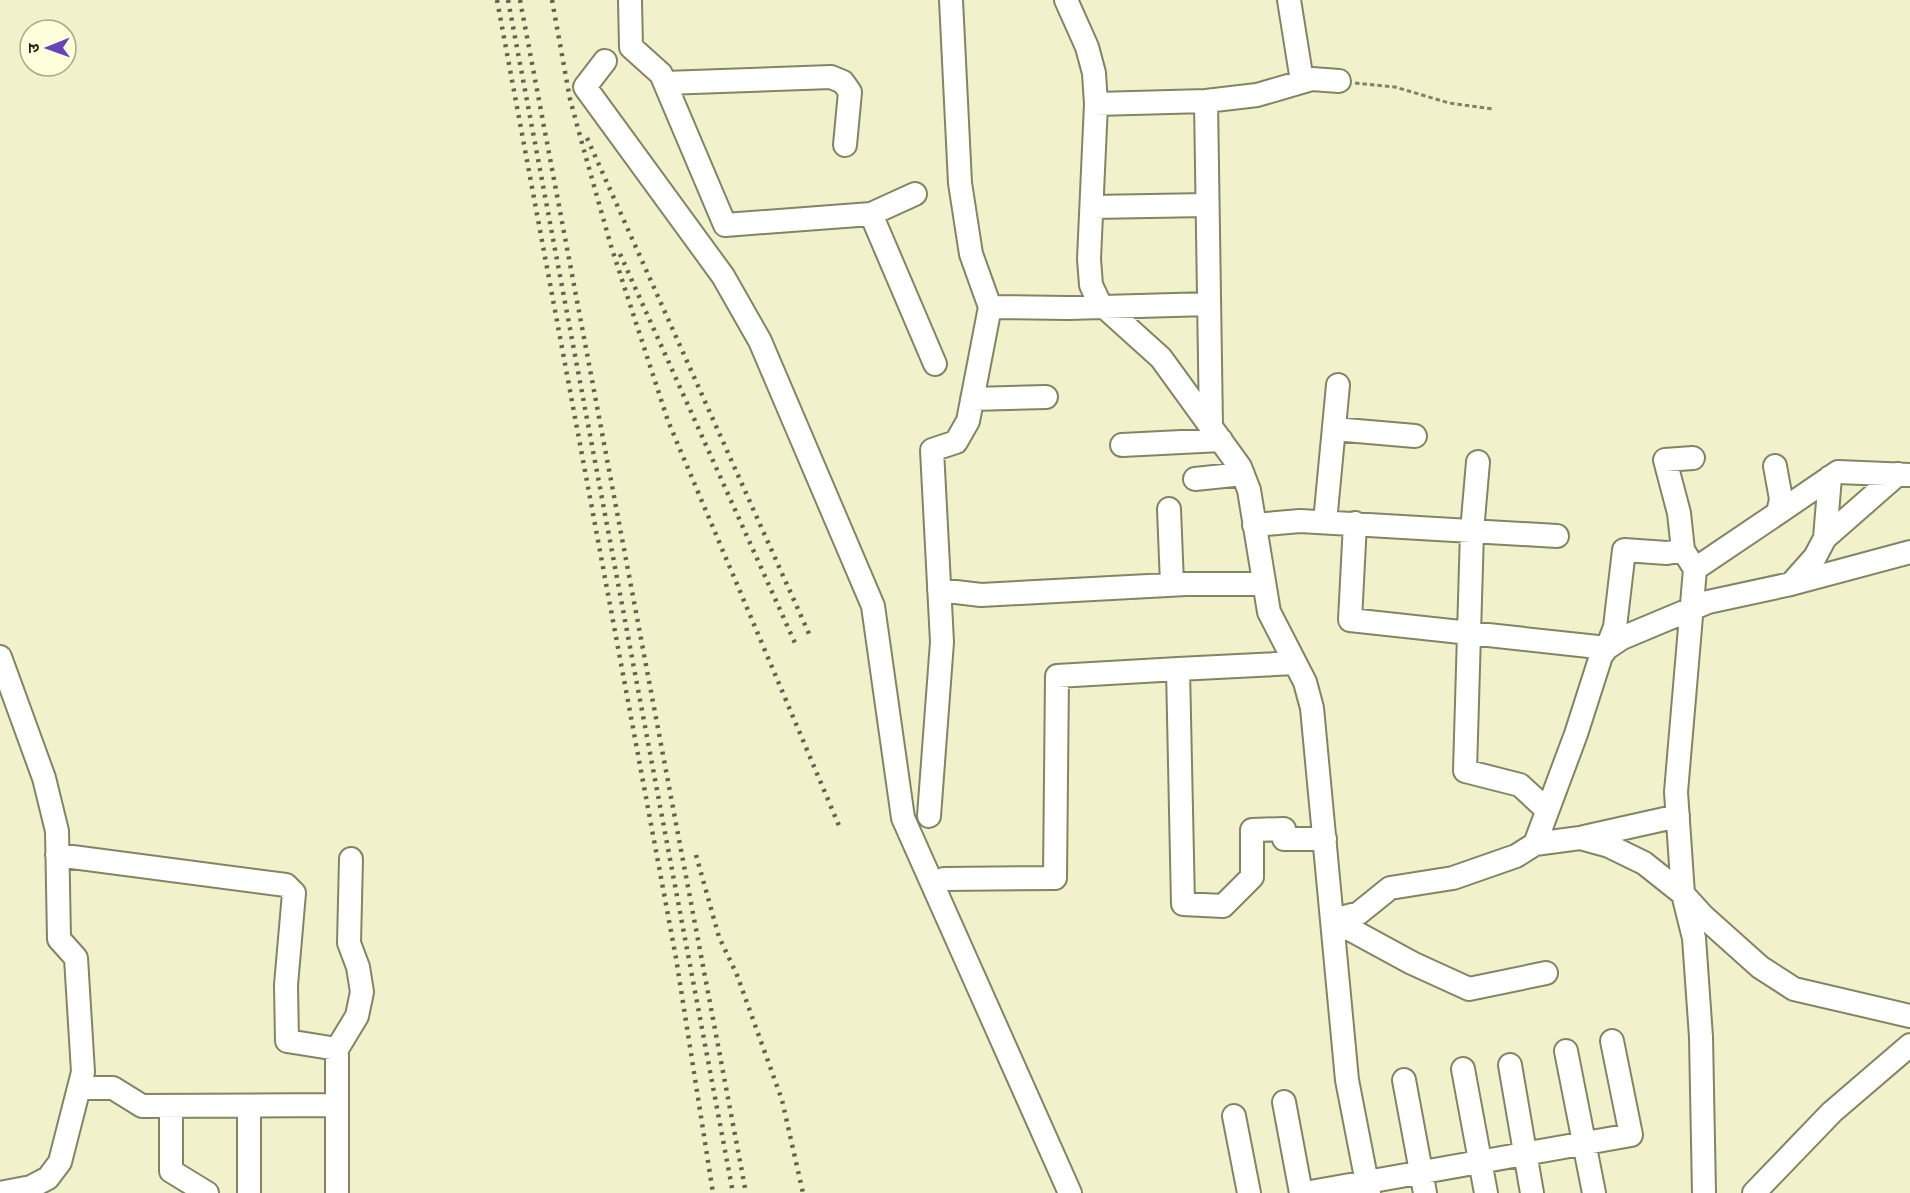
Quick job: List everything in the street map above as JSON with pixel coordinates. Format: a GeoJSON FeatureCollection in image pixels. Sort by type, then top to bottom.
{"type":"FeatureCollection","features":[{"type":"Feature","properties":{"kind":"street"},"geometry":{"type":"LineString","coordinates":[[630,0],[631,47],[661,74],[725,225],[871,214],[915,194]]}},
{"type":"Feature","properties":{"kind":"street"},"geometry":{"type":"LineString","coordinates":[[929,816],[942,642],[932,450],[956,442],[968,421],[990,307],[971,254],[960,183],[951,0]]}},
{"type":"Feature","properties":{"kind":"street"},"geometry":{"type":"LineString","coordinates":[[1066,0],[1087,47],[1094,73],[1096,105],[1089,259],[1091,285],[1105,307],[1161,358],[1243,474],[1250,490],[1269,612],[1305,682],[1312,708],[1347,1080],[1369,1187]]}},
{"type":"Feature","properties":{"kind":"street"},"geometry":{"type":"LineString","coordinates":[[1289,0],[1302,81]]}},
{"type":"Feature","properties":{"kind":"street"},"geometry":{"type":"LineString","coordinates":[[605,61],[585,87],[723,276],[759,341],[873,606],[903,818],[1070,1193]]}},
{"type":"Feature","properties":{"kind":"street"},"geometry":{"type":"LineString","coordinates":[[665,82],[831,77],[843,82],[850,92],[845,145]]}},
{"type":"Feature","properties":{"kind":"street"},"geometry":{"type":"LineString","coordinates":[[1096,105],[1206,101],[1257,95],[1302,81],[1339,81]]}},
{"type":"Feature","properties":{"kind":"street"},"geometry":{"type":"LineString","coordinates":[[1206,101],[1209,304],[1216,433]]}},
{"type":"Feature","properties":{"kind":"street"},"geometry":{"type":"LineString","coordinates":[[1092,207],[1207,205]]}},
{"type":"Feature","properties":{"kind":"street"},"geometry":{"type":"LineString","coordinates":[[871,214],[935,364]]}},
{"type":"Feature","properties":{"kind":"street"},"geometry":{"type":"LineString","coordinates":[[990,307],[1209,304]]}},
{"type":"Feature","properties":{"kind":"street"},"geometry":{"type":"LineString","coordinates":[[1325,522],[1338,386]]}},
{"type":"Feature","properties":{"kind":"street"},"geometry":{"type":"LineString","coordinates":[[972,399],[1046,396]]}},
{"type":"Feature","properties":{"kind":"street"},"geometry":{"type":"LineString","coordinates":[[1334,429],[1415,436]]}},
{"type":"Feature","properties":{"kind":"street"},"geometry":{"type":"LineString","coordinates":[[1122,445],[1216,433]]}},
{"type":"Feature","properties":{"kind":"street"},"geometry":{"type":"LineString","coordinates":[[1693,458],[1665,460],[1679,513],[1683,550],[1695,569],[1676,792],[1683,894],[1694,938],[1700,1026],[1704,1193]]}},
{"type":"Feature","properties":{"kind":"street"},"geometry":{"type":"LineString","coordinates":[[1478,462],[1472,531],[1465,771],[1520,785],[1547,810]]}},
{"type":"Feature","properties":{"kind":"street"},"geometry":{"type":"LineString","coordinates":[[1775,466],[1781,499],[1778,513]]}},
{"type":"Feature","properties":{"kind":"street"},"geometry":{"type":"LineString","coordinates":[[1695,569],[1838,472],[1904,475]]}},
{"type":"Feature","properties":{"kind":"street"},"geometry":{"type":"LineString","coordinates":[[1195,479],[1243,474]]}},
{"type":"Feature","properties":{"kind":"street"},"geometry":{"type":"LineString","coordinates":[[1825,538],[1904,475]]}},
{"type":"Feature","properties":{"kind":"street"},"geometry":{"type":"LineString","coordinates":[[1791,584],[1815,557],[1825,538],[1830,477]]}},
{"type":"Feature","properties":{"kind":"street"},"geometry":{"type":"LineString","coordinates":[[1169,510],[1172,584]]}},
{"type":"Feature","properties":{"kind":"street"},"geometry":{"type":"LineString","coordinates":[[1254,525],[1300,521],[1557,536]]}},
{"type":"Feature","properties":{"kind":"street"},"geometry":{"type":"LineString","coordinates":[[1355,523],[1350,620],[1607,648]]}},
{"type":"Feature","properties":{"kind":"street"},"geometry":{"type":"LineString","coordinates":[[1607,648],[1614,627],[1624,550],[1667,553],[1683,550]]}},
{"type":"Feature","properties":{"kind":"street"},"geometry":{"type":"LineString","coordinates":[[1535,844],[1576,734],[1600,656],[1607,648],[1622,638],[1708,602],[1791,584],[1910,552]]}},
{"type":"Feature","properties":{"kind":"street"},"geometry":{"type":"LineString","coordinates":[[939,590],[981,595],[1172,584],[1263,584]]}},
{"type":"Feature","properties":{"kind":"street"},"geometry":{"type":"LineString","coordinates":[[0,657],[44,778],[57,831],[59,939],[76,958],[83,1072],[60,1162],[48,1178],[32,1187],[0,1192]]}},
{"type":"Feature","properties":{"kind":"street"},"geometry":{"type":"LineString","coordinates":[[944,879],[1055,878],[1057,676],[1295,663]]}},
{"type":"Feature","properties":{"kind":"street"},"geometry":{"type":"LineString","coordinates":[[1178,669],[1183,904],[1223,906],[1252,877],[1252,830],[1284,829],[1284,839],[1325,839]]}},
{"type":"Feature","properties":{"kind":"street"},"geometry":{"type":"LineString","coordinates":[[1333,920],[1359,913],[1390,888],[1453,878],[1516,856],[1535,844],[1580,838],[1678,816]]}},
{"type":"Feature","properties":{"kind":"street"},"geometry":{"type":"LineString","coordinates":[[1580,838],[1609,846],[1644,863],[1683,894],[1703,916],[1760,967],[1794,989],[1910,1016]]}},
{"type":"Feature","properties":{"kind":"street"},"geometry":{"type":"LineString","coordinates":[[57,855],[286,885],[294,893],[286,985],[287,1041],[337,1049]]}},
{"type":"Feature","properties":{"kind":"street"},"geometry":{"type":"LineString","coordinates":[[337,1193],[337,1049],[357,1016],[362,992],[358,967],[349,943],[351,859]]}},
{"type":"Feature","properties":{"kind":"street"},"geometry":{"type":"LineString","coordinates":[[1333,920],[1412,963],[1469,989],[1546,973]]}},
{"type":"Feature","properties":{"kind":"street"},"geometry":{"type":"LineString","coordinates":[[1305,1193],[1423,1182],[1481,1162],[1631,1135],[1612,1041]]}},
{"type":"Feature","properties":{"kind":"street"},"geometry":{"type":"LineString","coordinates":[[1754,1193],[1832,1112],[1910,1045]]}},
{"type":"Feature","properties":{"kind":"street"},"geometry":{"type":"LineString","coordinates":[[1566,1051],[1594,1193]]}},
{"type":"Feature","properties":{"kind":"street"},"geometry":{"type":"LineString","coordinates":[[1510,1065],[1533,1193]]}},
{"type":"Feature","properties":{"kind":"street"},"geometry":{"type":"LineString","coordinates":[[1463,1069],[1486,1193]]}},
{"type":"Feature","properties":{"kind":"street"},"geometry":{"type":"LineString","coordinates":[[1404,1080],[1423,1182]]}},
{"type":"Feature","properties":{"kind":"street"},"geometry":{"type":"LineString","coordinates":[[79,1088],[113,1088],[142,1106],[337,1105]]}},
{"type":"Feature","properties":{"kind":"street"},"geometry":{"type":"LineString","coordinates":[[1284,1102],[1301,1193]]}},
{"type":"Feature","properties":{"kind":"street"},"geometry":{"type":"LineString","coordinates":[[171,1107],[171,1171],[207,1193]]}},
{"type":"Feature","properties":{"kind":"street"},"geometry":{"type":"LineString","coordinates":[[249,1107],[249,1193]]}},
{"type":"Feature","properties":{"kind":"street"},"geometry":{"type":"LineString","coordinates":[[1234,1116],[1249,1193]]}},
{"type":"Feature","properties":{"kind":"path"},"geometry":{"type":"LineString","coordinates":[[1339,81],[1402,88],[1449,103],[1493,108]]}},
{"type":"Feature","properties":{"kind":"railway"},"geometry":{"type":"LineString","coordinates":[[497,0],[676,958],[713,1193]]}},
{"type":"Feature","properties":{"kind":"railway"},"geometry":{"type":"LineString","coordinates":[[508,0],[733,1193]]}},
{"type":"Feature","properties":{"kind":"railway"},"geometry":{"type":"LineString","coordinates":[[520,0],[746,1193]]}},
{"type":"Feature","properties":{"kind":"railway"},"geometry":{"type":"LineString","coordinates":[[552,0],[570,99],[583,147],[611,246],[668,421],[840,828]]}},
{"type":"Feature","properties":{"kind":"railway"},"geometry":{"type":"LineString","coordinates":[[587,138],[810,636]]}},
{"type":"Feature","properties":{"kind":"railway"},"geometry":{"type":"LineString","coordinates":[[620,254],[795,643]]}},
{"type":"Feature","properties":{"kind":"railway"},"geometry":{"type":"LineString","coordinates":[[696,855],[719,937],[737,975],[782,1100],[803,1193]]}}]}
